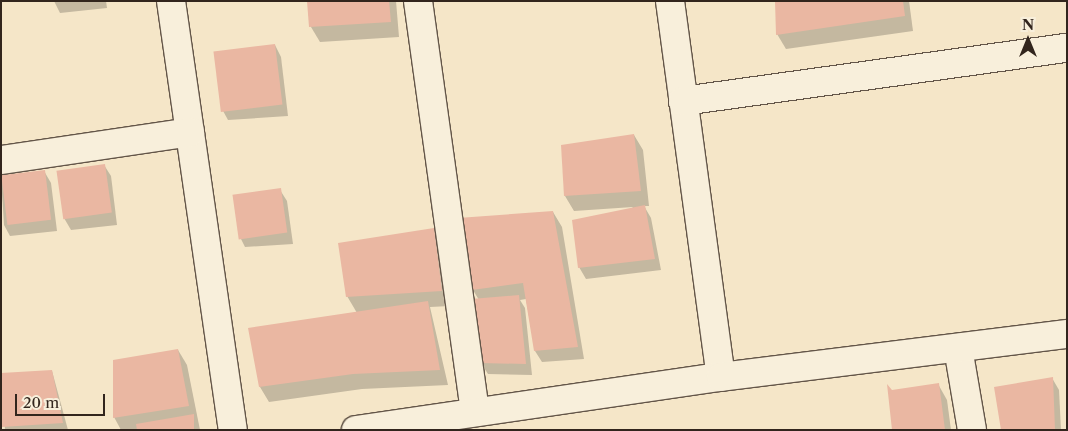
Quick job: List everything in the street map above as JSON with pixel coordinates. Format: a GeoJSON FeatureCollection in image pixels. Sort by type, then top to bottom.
{"type":"FeatureCollection","features":[{"type":"Feature","properties":{"kind":"street"},"geometry":{"type":"LineString","coordinates":[[171,1],[233,430]]}},
{"type":"Feature","properties":{"kind":"street"},"geometry":{"type":"LineString","coordinates":[[418,1],[475,412]]}},
{"type":"Feature","properties":{"kind":"street"},"geometry":{"type":"LineString","coordinates":[[670,1],[721,376]]}},
{"type":"Feature","properties":{"kind":"street"},"geometry":{"type":"LineString","coordinates":[[683,101],[1067,48]]}},
{"type":"Feature","properties":{"kind":"street"},"geometry":{"type":"LineString","coordinates":[[1,160],[190,132]]}},
{"type":"Feature","properties":{"kind":"street"},"geometry":{"type":"LineString","coordinates":[[356,430],[721,376],[1067,334]]}},
{"type":"Feature","properties":{"kind":"street"},"geometry":{"type":"LineString","coordinates":[[958,348],[972,430]]}},
{"type":"Feature","properties":{"kind":"building"},"geometry":{"type":"Polygon","coordinates":[[[307,1],[389,1],[391,22],[309,27],[307,1]]]}},
{"type":"Feature","properties":{"kind":"building"},"geometry":{"type":"Polygon","coordinates":[[[775,1],[903,1],[905,16],[776,35],[775,1]]]}},
{"type":"Feature","properties":{"kind":"building"},"geometry":{"type":"Polygon","coordinates":[[[275,44],[282,105],[221,112],[213,52],[275,44]]]}},
{"type":"Feature","properties":{"kind":"building"},"geometry":{"type":"Polygon","coordinates":[[[634,134],[641,191],[564,196],[561,145],[634,134]]]}},
{"type":"Feature","properties":{"kind":"building"},"geometry":{"type":"Polygon","coordinates":[[[105,164],[112,213],[63,219],[56,171],[105,164]]]}},
{"type":"Feature","properties":{"kind":"building"},"geometry":{"type":"Polygon","coordinates":[[[45,170],[51,220],[7,225],[1,175],[45,170]]]}},
{"type":"Feature","properties":{"kind":"building"},"geometry":{"type":"Polygon","coordinates":[[[281,188],[287,233],[239,239],[232,195],[281,188]]]}},
{"type":"Feature","properties":{"kind":"building"},"geometry":{"type":"Polygon","coordinates":[[[645,205],[655,259],[578,268],[572,220],[645,205]]]}},
{"type":"Feature","properties":{"kind":"building"},"geometry":{"type":"Polygon","coordinates":[[[553,211],[578,347],[534,351],[523,283],[472,290],[458,218],[553,211]]]}},
{"type":"Feature","properties":{"kind":"building"},"geometry":{"type":"Polygon","coordinates":[[[434,228],[442,291],[346,297],[338,243],[434,228]]]}},
{"type":"Feature","properties":{"kind":"building"},"geometry":{"type":"Polygon","coordinates":[[[519,295],[526,364],[480,363],[459,300],[519,295]]]}},
{"type":"Feature","properties":{"kind":"building"},"geometry":{"type":"Polygon","coordinates":[[[428,301],[440,370],[353,374],[259,387],[248,328],[428,301]]]}},
{"type":"Feature","properties":{"kind":"building"},"geometry":{"type":"Polygon","coordinates":[[[178,349],[189,406],[113,418],[113,360],[178,349]]]}},
{"type":"Feature","properties":{"kind":"building"},"geometry":{"type":"Polygon","coordinates":[[[52,370],[63,423],[2,427],[1,373],[52,370]]]}},
{"type":"Feature","properties":{"kind":"building"},"geometry":{"type":"Polygon","coordinates":[[[1053,377],[1055,430],[1001,430],[994,387],[1053,377]]]}},
{"type":"Feature","properties":{"kind":"building"},"geometry":{"type":"Polygon","coordinates":[[[939,383],[945,430],[892,430],[887,384],[892,390],[939,383]]]}},
{"type":"Feature","properties":{"kind":"building"},"geometry":{"type":"Polygon","coordinates":[[[194,414],[194,430],[137,430],[136,424],[194,414]]]}}]}
